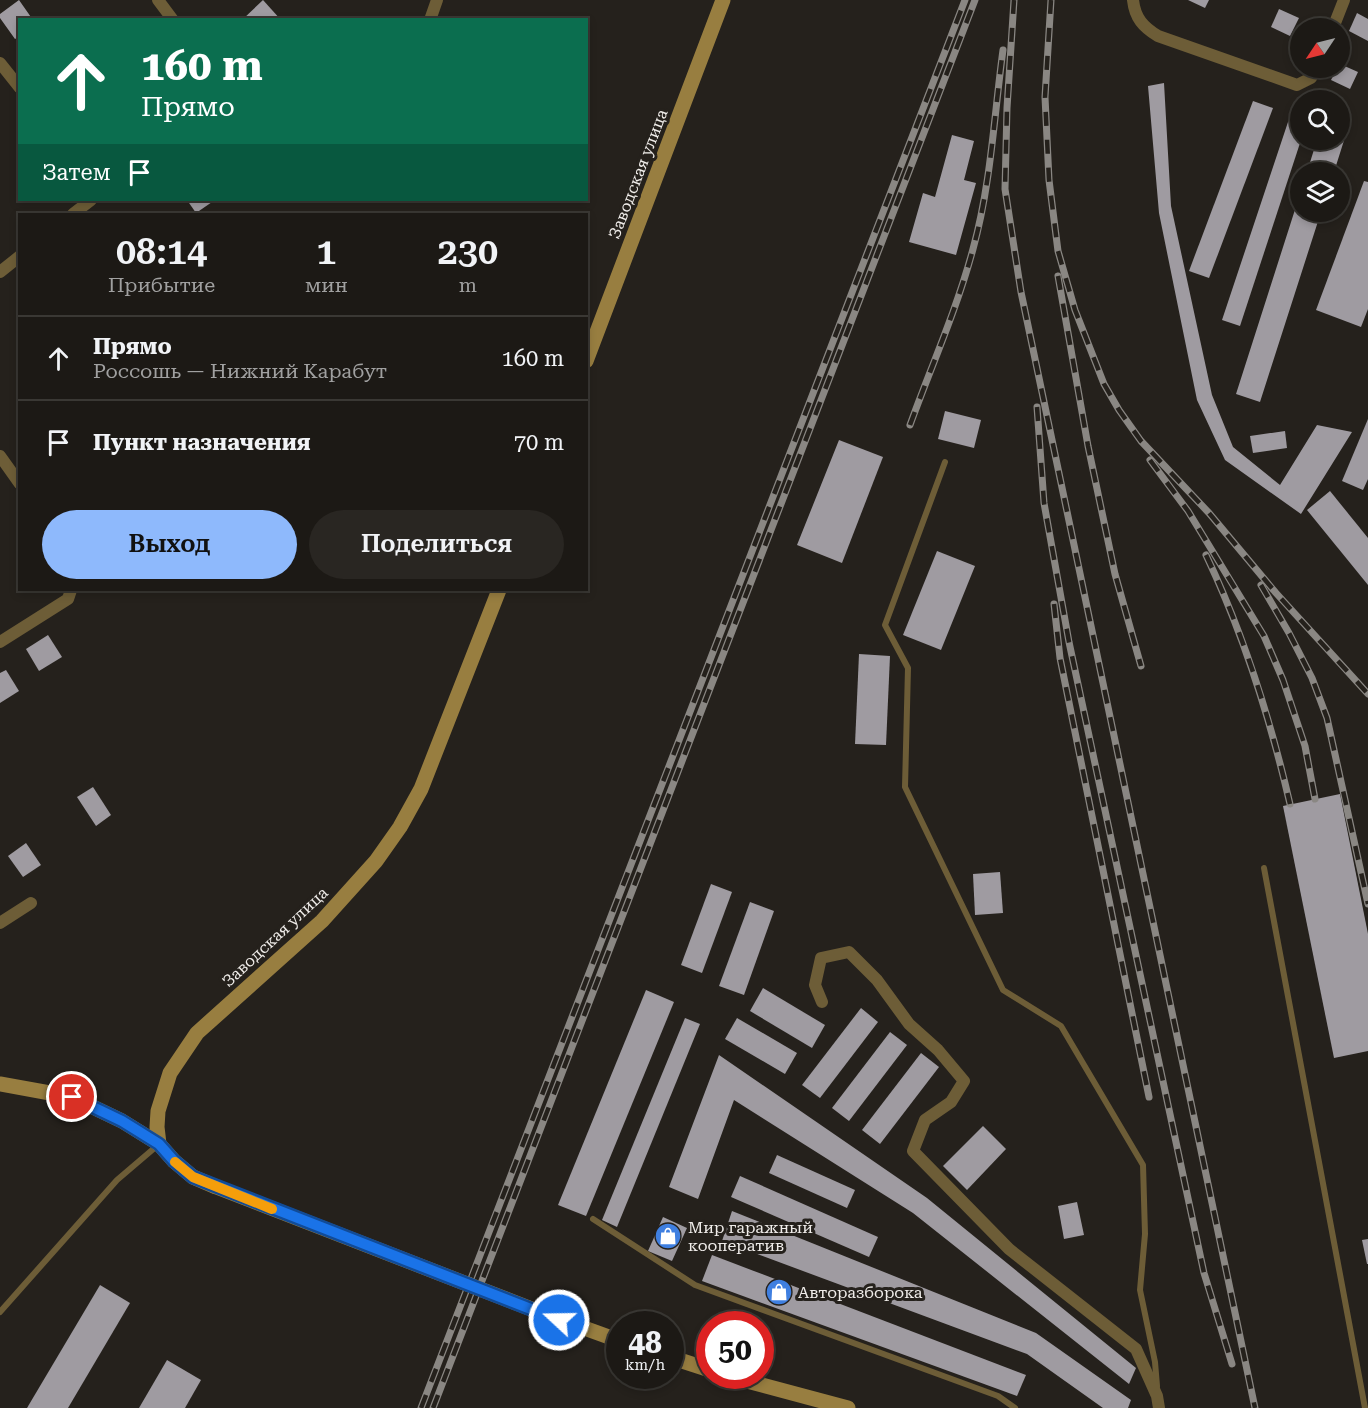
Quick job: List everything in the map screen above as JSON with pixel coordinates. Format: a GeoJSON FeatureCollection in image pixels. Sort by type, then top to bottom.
{"type":"FeatureCollection","features":[{"type":"Feature","properties":{"kind":"main road","name":"Заводская улица"},"geometry":{"type":"LineString","coordinates":[[588,356],[723,0]]}},
{"type":"Feature","properties":{"kind":"main road","name":"Заводская улица"},"geometry":{"type":"LineString","coordinates":[[159,1144],[158,1111],[170,1073],[197,1033],[322,921],[376,861],[399,827],[421,789],[499,591]]}},
{"type":"Feature","properties":{"kind":"main road"},"geometry":{"type":"LineString","coordinates":[[0,1084],[72,1097],[122,1121],[159,1144],[193,1177],[606,1336]]}},
{"type":"Feature","properties":{"kind":"main road"},"geometry":{"type":"LineString","coordinates":[[774,1388],[848,1408]]}},
{"type":"Feature","properties":{"kind":"street"},"geometry":{"type":"LineString","coordinates":[[158,0],[172,18]]}},
{"type":"Feature","properties":{"kind":"street"},"geometry":{"type":"LineString","coordinates":[[431,18],[437,0]]}},
{"type":"Feature","properties":{"kind":"street"},"geometry":{"type":"LineString","coordinates":[[1133,0],[1134,9],[1143,27],[1158,36],[1297,85],[1311,78]]}},
{"type":"Feature","properties":{"kind":"street"},"geometry":{"type":"LineString","coordinates":[[1337,18],[1344,0]]}},
{"type":"Feature","properties":{"kind":"street"},"geometry":{"type":"LineString","coordinates":[[0,63],[18,86]]}},
{"type":"Feature","properties":{"kind":"street"},"geometry":{"type":"LineString","coordinates":[[73,213],[91,201]]}},
{"type":"Feature","properties":{"kind":"street"},"geometry":{"type":"LineString","coordinates":[[0,272],[18,258]]}},
{"type":"Feature","properties":{"kind":"street"},"geometry":{"type":"LineString","coordinates":[[0,456],[18,481]]}},
{"type":"Feature","properties":{"kind":"street"},"geometry":{"type":"LineString","coordinates":[[0,642],[70,594]]}},
{"type":"Feature","properties":{"kind":"street"},"geometry":{"type":"LineString","coordinates":[[0,923],[31,903]]}},
{"type":"Feature","properties":{"kind":"street"},"geometry":{"type":"LineString","coordinates":[[822,1002],[815,985],[821,958],[849,952],[877,980],[909,1024],[944,1057],[964,1081],[951,1102],[925,1120],[913,1151],[1009,1249],[1136,1349],[1158,1402]]}},
{"type":"Feature","properties":{"kind":"lane"},"geometry":{"type":"LineString","coordinates":[[945,462],[885,626],[908,668],[905,787],[1003,990],[1061,1026],[1143,1165],[1145,1234],[1140,1290],[1155,1362],[1158,1402]]}},
{"type":"Feature","properties":{"kind":"lane"},"geometry":{"type":"LineString","coordinates":[[1264,868],[1365,1408]]}},
{"type":"Feature","properties":{"kind":"lane"},"geometry":{"type":"LineString","coordinates":[[0,1312],[117,1180],[159,1144]]}},
{"type":"Feature","properties":{"kind":"lane"},"geometry":{"type":"LineString","coordinates":[[593,1219],[695,1285],[998,1396],[1015,1408]]}},
{"type":"Feature","properties":{"kind":"building"},"geometry":{"type":"Polygon","coordinates":[[[19,0],[32,18],[18,18],[18,37],[15,39],[0,18],[0,14],[19,0]]]}},
{"type":"Feature","properties":{"kind":"building"},"geometry":{"type":"Polygon","coordinates":[[[263,0],[279,18],[244,18],[263,0]]]}},
{"type":"Feature","properties":{"kind":"building"},"geometry":{"type":"Polygon","coordinates":[[[1188,0],[1209,0],[1205,8],[1188,0]]]}},
{"type":"Feature","properties":{"kind":"building"},"geometry":{"type":"Polygon","coordinates":[[[1279,9],[1299,18],[1290,18],[1290,36],[1271,27],[1279,9]]]}},
{"type":"Feature","properties":{"kind":"building"},"geometry":{"type":"Polygon","coordinates":[[[1357,13],[1368,19],[1368,41],[1350,32],[1357,13]]]}},
{"type":"Feature","properties":{"kind":"building"},"geometry":{"type":"Polygon","coordinates":[[[1350,68],[1358,72],[1350,89],[1331,80],[1332,78],[1350,78],[1350,68]]]}},
{"type":"Feature","properties":{"kind":"building"},"geometry":{"type":"Polygon","coordinates":[[[1164,83],[1171,206],[1212,395],[1233,447],[1280,485],[1317,425],[1352,432],[1301,514],[1225,460],[1197,400],[1159,213],[1148,86],[1164,83]]]}},
{"type":"Feature","properties":{"kind":"building"},"geometry":{"type":"Polygon","coordinates":[[[1253,101],[1273,108],[1209,278],[1189,271],[1253,101]]]}},
{"type":"Feature","properties":{"kind":"building"},"geometry":{"type":"Polygon","coordinates":[[[1290,116],[1290,150],[1298,150],[1294,162],[1290,162],[1290,174],[1240,326],[1222,320],[1290,116]]]}},
{"type":"Feature","properties":{"kind":"building"},"geometry":{"type":"Polygon","coordinates":[[[952,135],[974,141],[964,180],[976,183],[956,255],[909,242],[923,193],[935,197],[952,135]]]}},
{"type":"Feature","properties":{"kind":"building"},"geometry":{"type":"Polygon","coordinates":[[[1314,150],[1341,150],[1337,162],[1310,162],[1314,150]]]}},
{"type":"Feature","properties":{"kind":"building"},"geometry":{"type":"Polygon","coordinates":[[[1364,181],[1368,182],[1368,309],[1361,327],[1316,310],[1364,181]]]}},
{"type":"Feature","properties":{"kind":"building"},"geometry":{"type":"Polygon","coordinates":[[[188,201],[214,201],[196,213],[188,201]]]}},
{"type":"Feature","properties":{"kind":"building"},"geometry":{"type":"Polygon","coordinates":[[[1291,222],[1318,222],[1260,402],[1236,394],[1291,222]]]}},
{"type":"Feature","properties":{"kind":"building"},"geometry":{"type":"Polygon","coordinates":[[[945,411],[981,420],[974,448],[938,439],[945,411]]]}},
{"type":"Feature","properties":{"kind":"building"},"geometry":{"type":"Polygon","coordinates":[[[1368,419],[1368,479],[1363,490],[1342,481],[1368,419]]]}},
{"type":"Feature","properties":{"kind":"building"},"geometry":{"type":"Polygon","coordinates":[[[1285,431],[1287,448],[1253,453],[1250,436],[1285,431]]]}},
{"type":"Feature","properties":{"kind":"building"},"geometry":{"type":"Polygon","coordinates":[[[839,440],[883,457],[842,563],[797,545],[839,440]]]}},
{"type":"Feature","properties":{"kind":"building"},"geometry":{"type":"Polygon","coordinates":[[[1330,491],[1368,538],[1368,585],[1307,510],[1330,491]]]}},
{"type":"Feature","properties":{"kind":"building"},"geometry":{"type":"Polygon","coordinates":[[[937,551],[975,566],[941,650],[903,635],[937,551]]]}},
{"type":"Feature","properties":{"kind":"building"},"geometry":{"type":"Polygon","coordinates":[[[48,635],[62,657],[39,671],[26,649],[48,635]]]}},
{"type":"Feature","properties":{"kind":"building"},"geometry":{"type":"Polygon","coordinates":[[[859,654],[890,656],[886,745],[855,744],[859,654]]]}},
{"type":"Feature","properties":{"kind":"building"},"geometry":{"type":"Polygon","coordinates":[[[6,670],[19,691],[0,703],[0,673],[6,670]]]}},
{"type":"Feature","properties":{"kind":"building"},"geometry":{"type":"Polygon","coordinates":[[[93,787],[111,815],[96,826],[77,797],[93,787]]]}},
{"type":"Feature","properties":{"kind":"building"},"geometry":{"type":"Polygon","coordinates":[[[1340,794],[1368,934],[1368,1051],[1334,1058],[1283,806],[1340,794]]]}},
{"type":"Feature","properties":{"kind":"building"},"geometry":{"type":"Polygon","coordinates":[[[26,843],[41,865],[23,877],[8,856],[26,843]]]}},
{"type":"Feature","properties":{"kind":"building"},"geometry":{"type":"Polygon","coordinates":[[[1000,872],[1003,913],[975,915],[973,874],[1000,872]]]}},
{"type":"Feature","properties":{"kind":"building"},"geometry":{"type":"Polygon","coordinates":[[[711,884],[732,892],[702,973],[681,965],[711,884]]]}},
{"type":"Feature","properties":{"kind":"building"},"geometry":{"type":"Polygon","coordinates":[[[750,902],[774,911],[744,995],[719,986],[750,902]]]}},
{"type":"Feature","properties":{"kind":"building"},"geometry":{"type":"Polygon","coordinates":[[[763,988],[825,1025],[812,1048],[750,1011],[763,988]]]}},
{"type":"Feature","properties":{"kind":"building"},"geometry":{"type":"Polygon","coordinates":[[[646,990],[674,1002],[586,1216],[558,1205],[646,990]]]}},
{"type":"Feature","properties":{"kind":"building"},"geometry":{"type":"Polygon","coordinates":[[[861,1008],[878,1022],[820,1098],[802,1085],[861,1008]]]}},
{"type":"Feature","properties":{"kind":"building"},"geometry":{"type":"Polygon","coordinates":[[[685,1018],[700,1024],[617,1227],[602,1220],[685,1018]]]}},
{"type":"Feature","properties":{"kind":"building"},"geometry":{"type":"Polygon","coordinates":[[[737,1018],[797,1053],[785,1074],[725,1039],[737,1018]]]}},
{"type":"Feature","properties":{"kind":"building"},"geometry":{"type":"Polygon","coordinates":[[[890,1032],[907,1045],[849,1121],[832,1108],[890,1032]]]}},
{"type":"Feature","properties":{"kind":"building"},"geometry":{"type":"Polygon","coordinates":[[[921,1053],[939,1067],[880,1144],[862,1130],[921,1053]]]}},
{"type":"Feature","properties":{"kind":"building"},"geometry":{"type":"Polygon","coordinates":[[[719,1055],[927,1198],[1136,1368],[1129,1384],[913,1213],[734,1100],[698,1199],[669,1187],[719,1055]]]}},
{"type":"Feature","properties":{"kind":"building"},"geometry":{"type":"Polygon","coordinates":[[[983,1126],[1006,1149],[967,1190],[943,1166],[983,1126]]]}},
{"type":"Feature","properties":{"kind":"building"},"geometry":{"type":"Polygon","coordinates":[[[777,1155],[855,1190],[847,1208],[769,1173],[777,1155]]]}},
{"type":"Feature","properties":{"kind":"building"},"geometry":{"type":"Polygon","coordinates":[[[740,1176],[878,1237],[869,1257],[731,1197],[740,1176]]]}},
{"type":"Feature","properties":{"kind":"building"},"geometry":{"type":"Polygon","coordinates":[[[1077,1202],[1084,1235],[1064,1239],[1058,1206],[1077,1202]]]}},
{"type":"Feature","properties":{"kind":"building"},"geometry":{"type":"Polygon","coordinates":[[[732,1211],[1036,1333],[1131,1400],[1128,1408],[1103,1408],[1027,1354],[722,1241],[732,1211]]]}},
{"type":"Feature","properties":{"kind":"building"},"geometry":{"type":"Polygon","coordinates":[[[663,1217],[687,1228],[672,1261],[648,1251],[663,1217]]]}},
{"type":"Feature","properties":{"kind":"building"},"geometry":{"type":"Polygon","coordinates":[[[1368,1239],[1368,1264],[1367,1264],[1362,1240],[1368,1239]]]}},
{"type":"Feature","properties":{"kind":"building"},"geometry":{"type":"Polygon","coordinates":[[[712,1255],[1026,1375],[1017,1396],[702,1281],[712,1255]]]}},
{"type":"Feature","properties":{"kind":"building"},"geometry":{"type":"Polygon","coordinates":[[[100,1285],[130,1303],[68,1408],[27,1408],[100,1285]]]}},
{"type":"Feature","properties":{"kind":"building"},"geometry":{"type":"Polygon","coordinates":[[[167,1360],[201,1380],[185,1408],[139,1408],[167,1360]]]}},
{"type":"Feature","properties":{"kind":"railway"},"geometry":{"type":"LineString","coordinates":[[421,1408],[965,0]]}},
{"type":"Feature","properties":{"kind":"railway"},"geometry":{"type":"LineString","coordinates":[[433,1408],[975,0]]}},
{"type":"Feature","properties":{"kind":"railway"},"geometry":{"type":"LineString","coordinates":[[1014,0],[1007,108],[1005,189],[1021,292],[1255,1408]]}},
{"type":"Feature","properties":{"kind":"railway"},"geometry":{"type":"LineString","coordinates":[[1051,0],[1045,97],[1049,180],[1058,251],[1075,310],[1104,384],[1141,441],[1209,513],[1276,593],[1368,694]]}},
{"type":"Feature","properties":{"kind":"railway"},"geometry":{"type":"LineString","coordinates":[[910,425],[959,294],[973,249],[988,175],[1003,50]]}},
{"type":"Feature","properties":{"kind":"railway"},"geometry":{"type":"LineString","coordinates":[[1058,276],[1088,446],[1115,574],[1141,666]]}},
{"type":"Feature","properties":{"kind":"railway"},"geometry":{"type":"LineString","coordinates":[[1037,407],[1044,503],[1069,642],[1204,1273],[1232,1364]]}},
{"type":"Feature","properties":{"kind":"railway"},"geometry":{"type":"LineString","coordinates":[[1150,460],[1188,511],[1264,636],[1283,680],[1305,746],[1315,799]]}},
{"type":"Feature","properties":{"kind":"railway"},"geometry":{"type":"LineString","coordinates":[[1206,555],[1220,585],[1255,677],[1290,804]]}},
{"type":"Feature","properties":{"kind":"railway"},"geometry":{"type":"LineString","coordinates":[[1261,585],[1312,678],[1327,718],[1368,904]]}},
{"type":"Feature","properties":{"kind":"railway"},"geometry":{"type":"LineString","coordinates":[[1054,604],[1060,658],[1149,1097]]}},
{"type":"Feature","properties":{"kind":"slow traffic"},"geometry":{"type":"LineString","coordinates":[[175,1162],[193,1177],[272,1209]]}},
{"type":"Feature","properties":{"kind":"place","name":"Мир гаражный кооператив"},"geometry":{"type":"Point","coordinates":[668,1236]}},
{"type":"Feature","properties":{"kind":"place","name":"Авторазборока"},"geometry":{"type":"Point","coordinates":[779,1292]}},
{"type":"Feature","properties":{"kind":"route"},"geometry":{"type":"LineString","coordinates":[[72,1097],[122,1121],[159,1144],[193,1177],[559,1320]]}}]}
